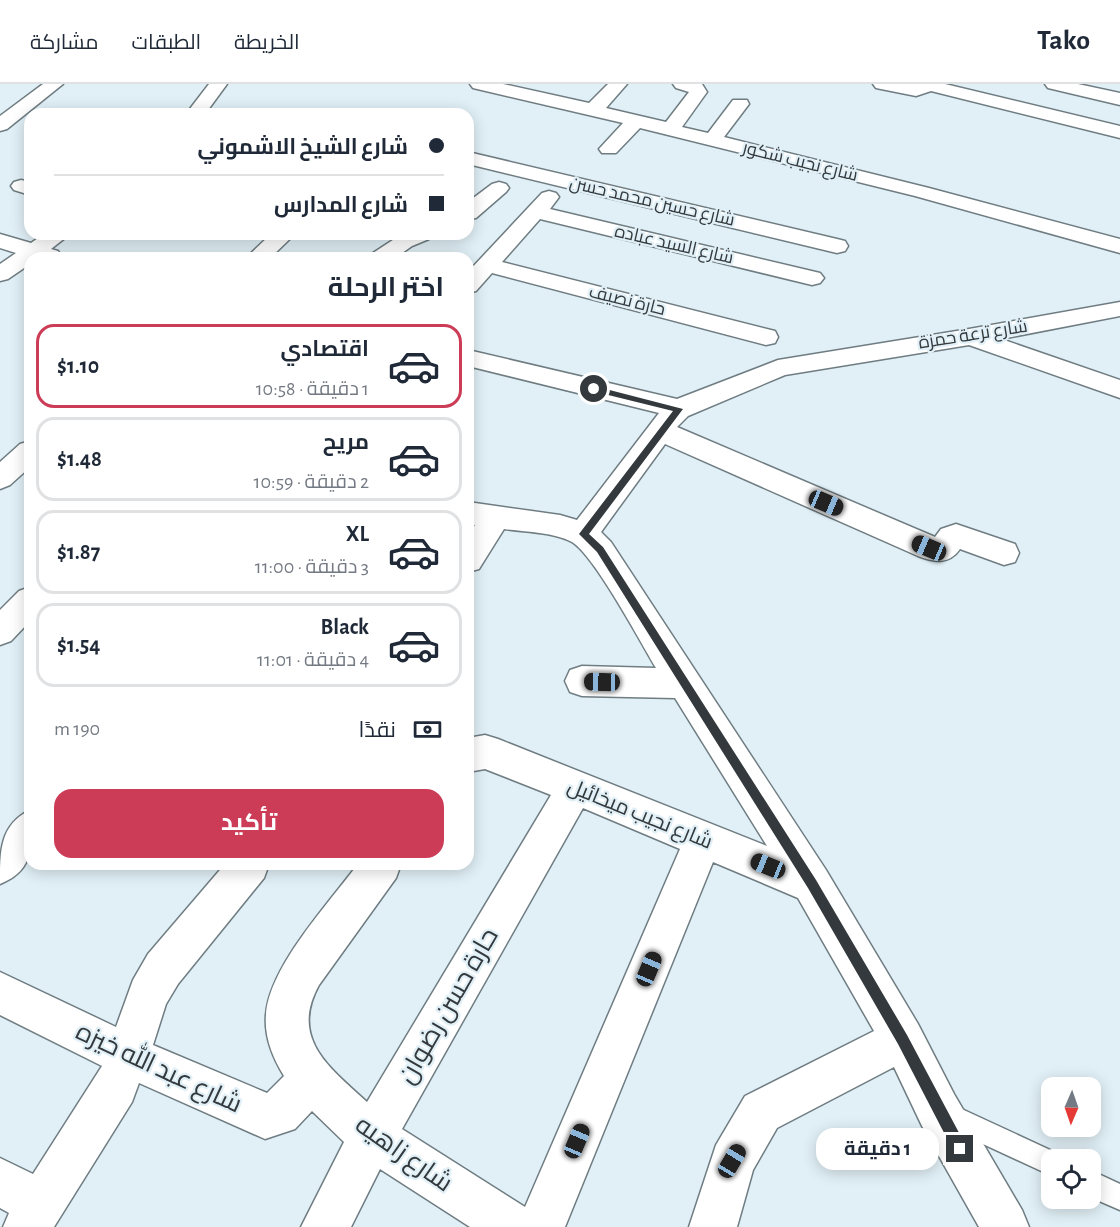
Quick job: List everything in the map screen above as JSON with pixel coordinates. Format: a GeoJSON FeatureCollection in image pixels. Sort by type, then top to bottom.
{"type":"FeatureCollection","features":[{"type":"Feature","properties":{"kind":"street"},"geometry":{"type":"LineString","coordinates":[[0,125],[54,84]]}},
{"type":"Feature","properties":{"kind":"street"},"geometry":{"type":"LineString","coordinates":[[200,108],[218,84]]}},
{"type":"Feature","properties":{"kind":"street","name":"شارع نجيب شكور"},"geometry":{"type":"LineString","coordinates":[[479,84],[922,192],[1120,246]]}},
{"type":"Feature","properties":{"kind":"street"},"geometry":{"type":"LineString","coordinates":[[593,110],[618,84]]}},
{"type":"Feature","properties":{"kind":"street"},"geometry":{"type":"LineString","coordinates":[[670,129],[698,92],[695,87],[682,84]]}},
{"type":"Feature","properties":{"kind":"street"},"geometry":{"type":"LineString","coordinates":[[882,84],[916,91],[928,85],[1113,130],[1119,96],[1054,84]]}},
{"type":"Feature","properties":{"kind":"street"},"geometry":{"type":"LineString","coordinates":[[1002,103],[1015,84]]}},
{"type":"Feature","properties":{"kind":"street"},"geometry":{"type":"LineString","coordinates":[[712,140],[740,104]]}},
{"type":"Feature","properties":{"kind":"street"},"geometry":{"type":"LineString","coordinates":[[609,150],[636,121]]}},
{"type":"Feature","properties":{"kind":"street","name":"شارع حسين محمد حسن"},"geometry":{"type":"LineString","coordinates":[[474,159],[837,246]]}},
{"type":"Feature","properties":{"kind":"street"},"geometry":{"type":"LineString","coordinates":[[474,279],[564,181]]}},
{"type":"Feature","properties":{"kind":"street"},"geometry":{"type":"LineString","coordinates":[[474,208],[499,188]]}},
{"type":"Feature","properties":{"kind":"street","name":"شارع السيد عباده"},"geometry":{"type":"LineString","coordinates":[[536,212],[812,278]]}},
{"type":"Feature","properties":{"kind":"street"},"geometry":{"type":"LineString","coordinates":[[0,242],[36,252],[51,240]]}},
{"type":"Feature","properties":{"kind":"street"},"geometry":{"type":"LineString","coordinates":[[264,252],[277,240]]}},
{"type":"Feature","properties":{"kind":"street"},"geometry":{"type":"LineString","coordinates":[[392,252],[409,242]]}},
{"type":"Feature","properties":{"kind":"street"},"geometry":{"type":"LineString","coordinates":[[0,274],[24,259]]}},
{"type":"Feature","properties":{"kind":"street","name":"حارة نصيف"},"geometry":{"type":"LineString","coordinates":[[487,265],[766,337]]}},
{"type":"Feature","properties":{"kind":"street","name":"شارع ترعة حمزة"},"geometry":{"type":"LineString","coordinates":[[679,409],[778,369],[825,358],[969,337],[1120,309]]}},
{"type":"Feature","properties":{"kind":"street"},"geometry":{"type":"LineString","coordinates":[[1076,317],[1120,333]]}},
{"type":"Feature","properties":{"kind":"street"},"geometry":{"type":"LineString","coordinates":[[969,337],[1120,388]]}},
{"type":"Feature","properties":{"kind":"street"},"geometry":{"type":"LineString","coordinates":[[474,359],[679,409],[583,534]]}},
{"type":"Feature","properties":{"kind":"street"},"geometry":{"type":"LineString","coordinates":[[660,432],[936,550],[946,548],[950,540],[956,536],[1004,554]]}},
{"type":"Feature","properties":{"kind":"street"},"geometry":{"type":"LineString","coordinates":[[0,447],[24,451]]}},
{"type":"Feature","properties":{"kind":"street"},"geometry":{"type":"LineString","coordinates":[[0,478],[24,457]]}},
{"type":"Feature","properties":{"kind":"street"},"geometry":{"type":"LineString","coordinates":[[474,542],[483,514],[561,526],[583,534],[600,550],[812,884],[903,1039],[938,1110],[1005,1227]]}},
{"type":"Feature","properties":{"kind":"street"},"geometry":{"type":"LineString","coordinates":[[0,630],[24,606]]}},
{"type":"Feature","properties":{"kind":"street"},"geometry":{"type":"LineString","coordinates":[[582,681],[684,683]]}},
{"type":"Feature","properties":{"kind":"street","name":"شارع نجيب ميخائيل"},"geometry":{"type":"LineString","coordinates":[[474,754],[485,752],[812,884]]}},
{"type":"Feature","properties":{"kind":"street","name":"حارة حسن رضوان"},"geometry":{"type":"LineString","coordinates":[[325,1227],[372,1137],[574,788]]}},
{"type":"Feature","properties":{"kind":"street"},"geometry":{"type":"LineString","coordinates":[[0,865],[24,835]]}},
{"type":"Feature","properties":{"kind":"street"},"geometry":{"type":"LineString","coordinates":[[518,1227],[703,840]]}},
{"type":"Feature","properties":{"kind":"street"},"geometry":{"type":"LineString","coordinates":[[0,1180],[34,1216],[116,1086],[129,1056],[148,995],[163,969],[245,870]]}},
{"type":"Feature","properties":{"kind":"street","name":"شارع زاهيه"},"geometry":{"type":"LineString","coordinates":[[378,870],[304,970],[293,990],[287,1014],[288,1037],[310,1080],[372,1137],[518,1227]]}},
{"type":"Feature","properties":{"kind":"street","name":"شارع عبد الله خيزه"},"geometry":{"type":"LineString","coordinates":[[0,993],[129,1056],[265,1116],[279,1113],[310,1080]]}},
{"type":"Feature","properties":{"kind":"street"},"geometry":{"type":"LineString","coordinates":[[713,1227],[732,1161],[761,1112],[903,1039]]}},
{"type":"Feature","properties":{"kind":"lane"},"geometry":{"type":"LineString","coordinates":[[938,1110],[1041,1159]]}},
{"type":"Feature","properties":{"kind":"lane"},"geometry":{"type":"LineString","coordinates":[[1101,1188],[1120,1197]]}},
{"type":"Feature","properties":{"kind":"route"},"geometry":{"type":"LineString","coordinates":[[594,389],[679,409],[669,419],[583,534],[600,550],[812,884],[903,1039],[960,1149]]}}]}
